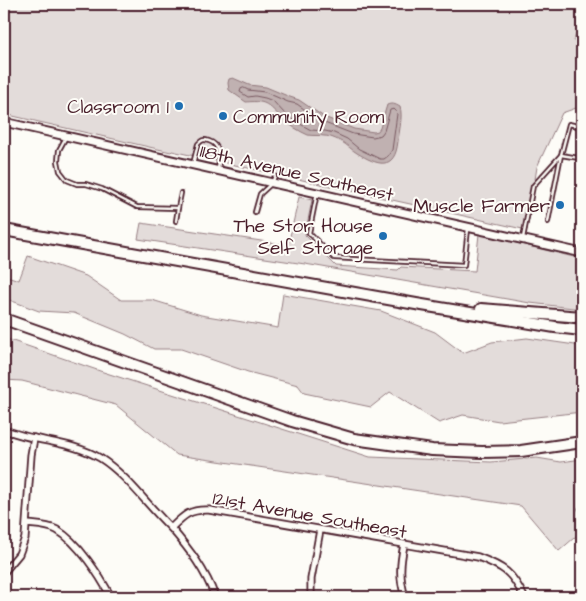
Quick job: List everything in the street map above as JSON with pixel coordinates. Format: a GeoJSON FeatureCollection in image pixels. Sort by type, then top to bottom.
{"type":"FeatureCollection","features":[{"type":"Feature","properties":{"kind":"highway"},"geometry":{"type":"LineString","coordinates":[[4,230],[416,304],[582,330]]}},
{"type":"Feature","properties":{"kind":"highway"},"geometry":{"type":"LineString","coordinates":[[416,304],[582,317]]}},
{"type":"Feature","properties":{"kind":"highway"},"geometry":{"type":"LineString","coordinates":[[4,319],[301,424],[354,439],[432,450],[482,452],[582,450]]}},
{"type":"Feature","properties":{"kind":"highway"},"geometry":{"type":"LineString","coordinates":[[537,450],[582,442]]}},
{"type":"Feature","properties":{"kind":"street","name":"118th Avenue Southeast"},"geometry":{"type":"LineString","coordinates":[[4,122],[217,170],[273,179],[317,193],[582,253]]}},
{"type":"Feature","properties":{"kind":"street"},"geometry":{"type":"LineString","coordinates":[[4,430],[81,450],[98,457],[114,469],[171,528],[188,549],[205,574],[215,597]]}},
{"type":"Feature","properties":{"kind":"street"},"geometry":{"type":"LineString","coordinates":[[4,572],[19,554],[25,538],[34,438]]}},
{"type":"Feature","properties":{"kind":"street","name":"121st Avenue Southeast"},"geometry":{"type":"LineString","coordinates":[[171,528],[186,514],[193,511],[209,510],[478,557],[506,571],[519,586],[524,597]]}},
{"type":"Feature","properties":{"kind":"street"},"geometry":{"type":"LineString","coordinates":[[27,524],[56,529],[65,536],[91,565],[111,597]]}},
{"type":"Feature","properties":{"kind":"street"},"geometry":{"type":"LineString","coordinates":[[311,597],[311,579],[320,530]]}},
{"type":"Feature","properties":{"kind":"street"},"geometry":{"type":"LineString","coordinates":[[404,545],[400,574],[401,586],[405,597]]}},
{"type":"Feature","properties":{"kind":"lane"},"geometry":{"type":"LineString","coordinates":[[548,222],[569,124],[582,126]]}},
{"type":"Feature","properties":{"kind":"lane"},"geometry":{"type":"LineString","coordinates":[[67,136],[59,150],[58,162],[60,171],[67,180],[102,190],[137,207],[178,208]]}},
{"type":"Feature","properties":{"kind":"lane"},"geometry":{"type":"LineString","coordinates":[[193,164],[198,144],[204,140],[214,143],[218,147],[219,162],[217,170]]}},
{"type":"Feature","properties":{"kind":"lane"},"geometry":{"type":"LineString","coordinates":[[561,155],[579,158],[582,144]]}},
{"type":"Feature","properties":{"kind":"lane"},"geometry":{"type":"LineString","coordinates":[[522,240],[533,186],[561,155]]}},
{"type":"Feature","properties":{"kind":"lane"},"geometry":{"type":"LineString","coordinates":[[255,212],[260,194],[273,179]]}},
{"type":"Feature","properties":{"kind":"lane"},"geometry":{"type":"LineString","coordinates":[[176,221],[181,193]]}},
{"type":"Feature","properties":{"kind":"lane"},"geometry":{"type":"LineString","coordinates":[[317,193],[309,233],[334,258],[464,265],[468,228]]}},
{"type":"Feature","properties":{"kind":"shaded area"},"geometry":{"type":"Polygon","coordinates":[[[4,4],[582,4],[582,23],[579,24],[574,41],[582,50],[582,106],[562,113],[537,167],[527,230],[4,114],[4,4]]]}},
{"type":"Feature","properties":{"kind":"shaded area"},"geometry":{"type":"Polygon","coordinates":[[[299,197],[312,200],[305,235],[336,266],[398,270],[401,267],[475,271],[479,234],[582,259],[582,309],[530,303],[305,264],[138,239],[141,223],[288,245],[299,197]]]}},
{"type":"Feature","properties":{"kind":"shaded area"},"geometry":{"type":"Polygon","coordinates":[[[28,256],[86,276],[121,300],[152,300],[201,315],[278,328],[283,294],[381,311],[435,332],[463,353],[492,342],[527,338],[582,346],[582,412],[499,421],[463,415],[439,423],[390,392],[371,407],[304,393],[298,385],[248,372],[181,349],[154,349],[125,334],[74,313],[39,311],[4,298],[4,275],[19,280],[28,256]]]}},
{"type":"Feature","properties":{"kind":"shaded area"},"geometry":{"type":"Polygon","coordinates":[[[4,338],[100,371],[370,457],[491,462],[537,458],[561,462],[582,459],[582,531],[559,551],[521,506],[177,455],[116,405],[22,381],[4,380],[4,338]]]}},
{"type":"Feature","properties":{"kind":"water"},"geometry":{"type":"Polygon","coordinates":[[[233,78],[249,85],[266,87],[299,100],[324,117],[354,129],[378,131],[387,105],[397,105],[400,107],[401,119],[396,151],[393,158],[389,162],[384,163],[371,161],[333,138],[308,135],[294,128],[267,104],[246,102],[229,90],[229,79],[233,78]]]}},
{"type":"Feature","properties":{"kind":"place","name":"Classroom 1"},"geometry":{"type":"Point","coordinates":[179,106]}},
{"type":"Feature","properties":{"kind":"place","name":"Community Room"},"geometry":{"type":"Point","coordinates":[223,116]}},
{"type":"Feature","properties":{"kind":"place","name":"Muscle Farmer"},"geometry":{"type":"Point","coordinates":[560,205]}},
{"type":"Feature","properties":{"kind":"place","name":"The Stor House Self Storage"},"geometry":{"type":"Point","coordinates":[383,236]}}]}
